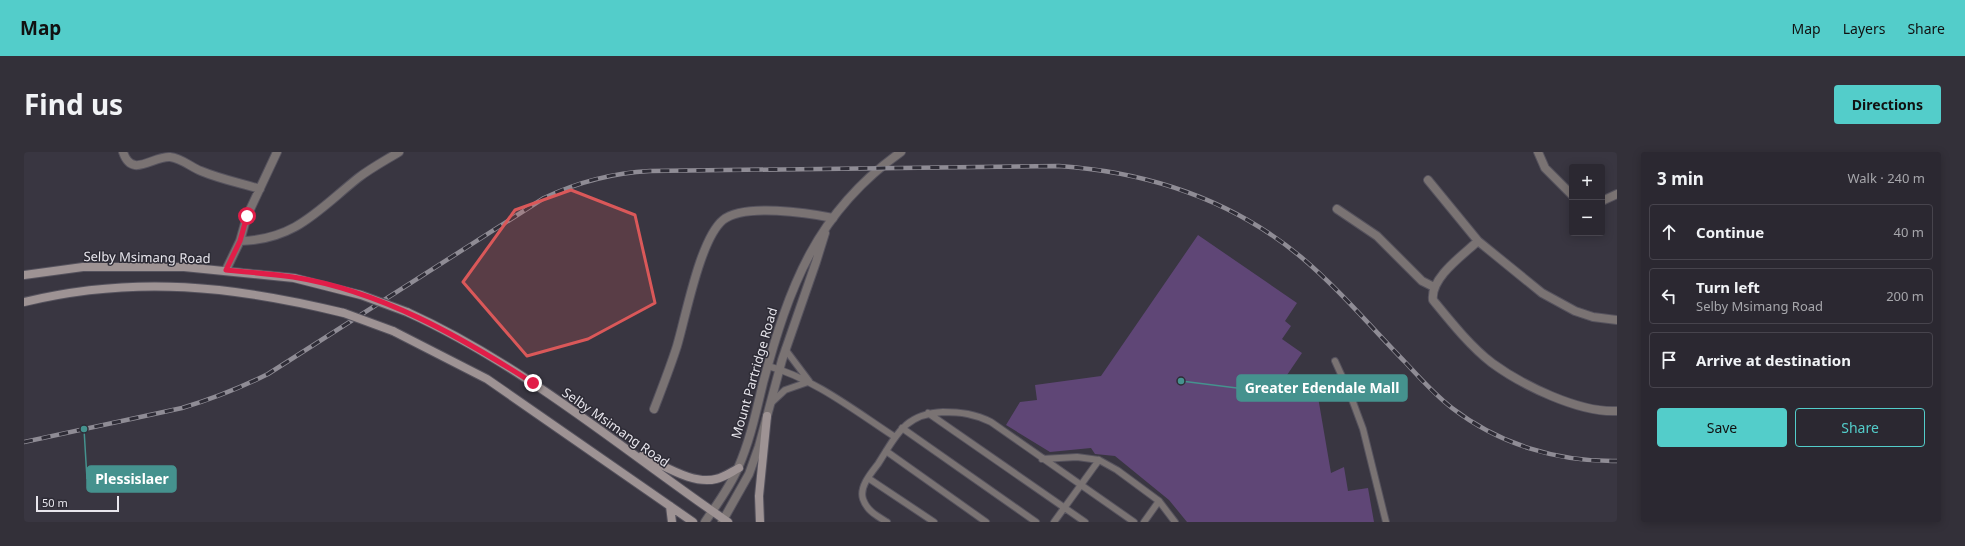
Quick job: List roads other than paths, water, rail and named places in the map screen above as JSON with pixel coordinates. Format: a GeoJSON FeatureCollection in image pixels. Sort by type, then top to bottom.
{"type":"FeatureCollection","features":[{"type":"Feature","properties":{"kind":"main road","name":"Selby Msimang Road"},"geometry":{"type":"LineString","coordinates":[[24,275],[82,267],[184,267],[294,278],[361,295],[407,312],[436,325],[487,354],[533,383],[627,449],[725,521]]}},
{"type":"Feature","properties":{"kind":"main road"},"geometry":{"type":"LineString","coordinates":[[24,302],[94,290],[153,286],[206,288],[256,294],[344,313],[393,331],[487,379],[693,522]]}},
{"type":"Feature","properties":{"kind":"main road"},"geometry":{"type":"LineString","coordinates":[[760,522],[759,496],[767,416]]}},
{"type":"Feature","properties":{"kind":"main road"},"geometry":{"type":"LineString","coordinates":[[627,449],[685,475],[698,479],[715,479],[738,468]]}},
{"type":"Feature","properties":{"kind":"main road"},"geometry":{"type":"LineString","coordinates":[[670,506],[672,522]]}},
{"type":"Feature","properties":{"kind":"street"},"geometry":{"type":"LineString","coordinates":[[122,152],[127,161],[133,165],[142,165],[164,158],[172,158],[207,174],[260,189]]}},
{"type":"Feature","properties":{"kind":"street"},"geometry":{"type":"LineString","coordinates":[[226,270],[240,241],[247,216],[277,152]]}},
{"type":"Feature","properties":{"kind":"street"},"geometry":{"type":"LineString","coordinates":[[240,241],[277,236],[292,230],[308,220],[360,177],[399,152]]}},
{"type":"Feature","properties":{"kind":"street","name":"Mount Partridge Road"},"geometry":{"type":"LineString","coordinates":[[705,522],[738,468],[746,448],[783,311],[790,293],[815,242],[833,218],[867,179],[901,152]]}},
{"type":"Feature","properties":{"kind":"street"},"geometry":{"type":"LineString","coordinates":[[1538,152],[1545,168],[1569,192]]}},
{"type":"Feature","properties":{"kind":"street"},"geometry":{"type":"LineString","coordinates":[[1428,180],[1478,241],[1542,293],[1556,302],[1592,317],[1617,320]]}},
{"type":"Feature","properties":{"kind":"street"},"geometry":{"type":"LineString","coordinates":[[1604,200],[1617,194]]}},
{"type":"Feature","properties":{"kind":"street"},"geometry":{"type":"LineString","coordinates":[[1337,209],[1377,236],[1422,281],[1434,287]]}},
{"type":"Feature","properties":{"kind":"street"},"geometry":{"type":"LineString","coordinates":[[654,409],[677,346],[687,305],[708,242],[724,219],[745,212],[764,211],[808,212],[833,218]]}},
{"type":"Feature","properties":{"kind":"street","name":"Mount Partridge Road"},"geometry":{"type":"LineString","coordinates":[[725,521],[749,474],[759,446],[785,349],[816,262],[825,230]]}},
{"type":"Feature","properties":{"kind":"street"},"geometry":{"type":"LineString","coordinates":[[1478,241],[1449,267],[1434,287],[1433,300],[1468,339],[1493,363],[1530,385],[1558,398],[1583,407],[1617,411]]}},
{"type":"Feature","properties":{"kind":"lane"},"geometry":{"type":"LineString","coordinates":[[785,349],[810,383]]}},
{"type":"Feature","properties":{"kind":"lane"},"geometry":{"type":"LineString","coordinates":[[1335,361],[1350,394],[1363,429],[1386,522]]}},
{"type":"Feature","properties":{"kind":"lane"},"geometry":{"type":"LineString","coordinates":[[768,366],[779,369],[810,383],[895,437]]}},
{"type":"Feature","properties":{"kind":"lane"},"geometry":{"type":"LineString","coordinates":[[770,404],[785,390],[810,383]]}},
{"type":"Feature","properties":{"kind":"lane"},"geometry":{"type":"LineString","coordinates":[[887,522],[867,508],[862,498],[863,488],[868,478],[902,428],[916,417],[928,413],[959,412],[976,414],[991,422],[1134,522]]}},
{"type":"Feature","properties":{"kind":"lane"},"geometry":{"type":"LineString","coordinates":[[928,413],[1085,522]]}},
{"type":"Feature","properties":{"kind":"lane"},"geometry":{"type":"LineString","coordinates":[[902,428],[1036,522]]}},
{"type":"Feature","properties":{"kind":"lane"},"geometry":{"type":"LineString","coordinates":[[886,451],[986,522]]}},
{"type":"Feature","properties":{"kind":"lane"},"geometry":{"type":"LineString","coordinates":[[1042,459],[1077,457],[1099,460],[1117,470],[1159,501],[1175,522]]}},
{"type":"Feature","properties":{"kind":"lane"},"geometry":{"type":"LineString","coordinates":[[1054,522],[1080,484],[1099,460]]}},
{"type":"Feature","properties":{"kind":"lane"},"geometry":{"type":"LineString","coordinates":[[868,478],[934,522]]}},
{"type":"Feature","properties":{"kind":"lane"},"geometry":{"type":"LineString","coordinates":[[1144,522],[1159,501]]}},
{"type":"Feature","properties":{"kind":"railway"},"geometry":{"type":"LineString","coordinates":[[24,442],[182,408],[247,384],[268,374],[544,198],[570,187],[596,179],[650,171],[1059,166],[1092,169],[1156,182],[1188,192],[1247,220],[1274,237],[1315,269],[1433,392],[1445,403],[1470,421],[1509,441],[1551,454],[1573,458],[1617,461]]}},
{"type":"Feature","properties":{"kind":"place","name":"Greater Edendale Mall"},"geometry":{"type":"Point","coordinates":[1181,381]}},
{"type":"Feature","properties":{"kind":"place","name":"Plessislaer"},"geometry":{"type":"Point","coordinates":[84,429]}}]}
